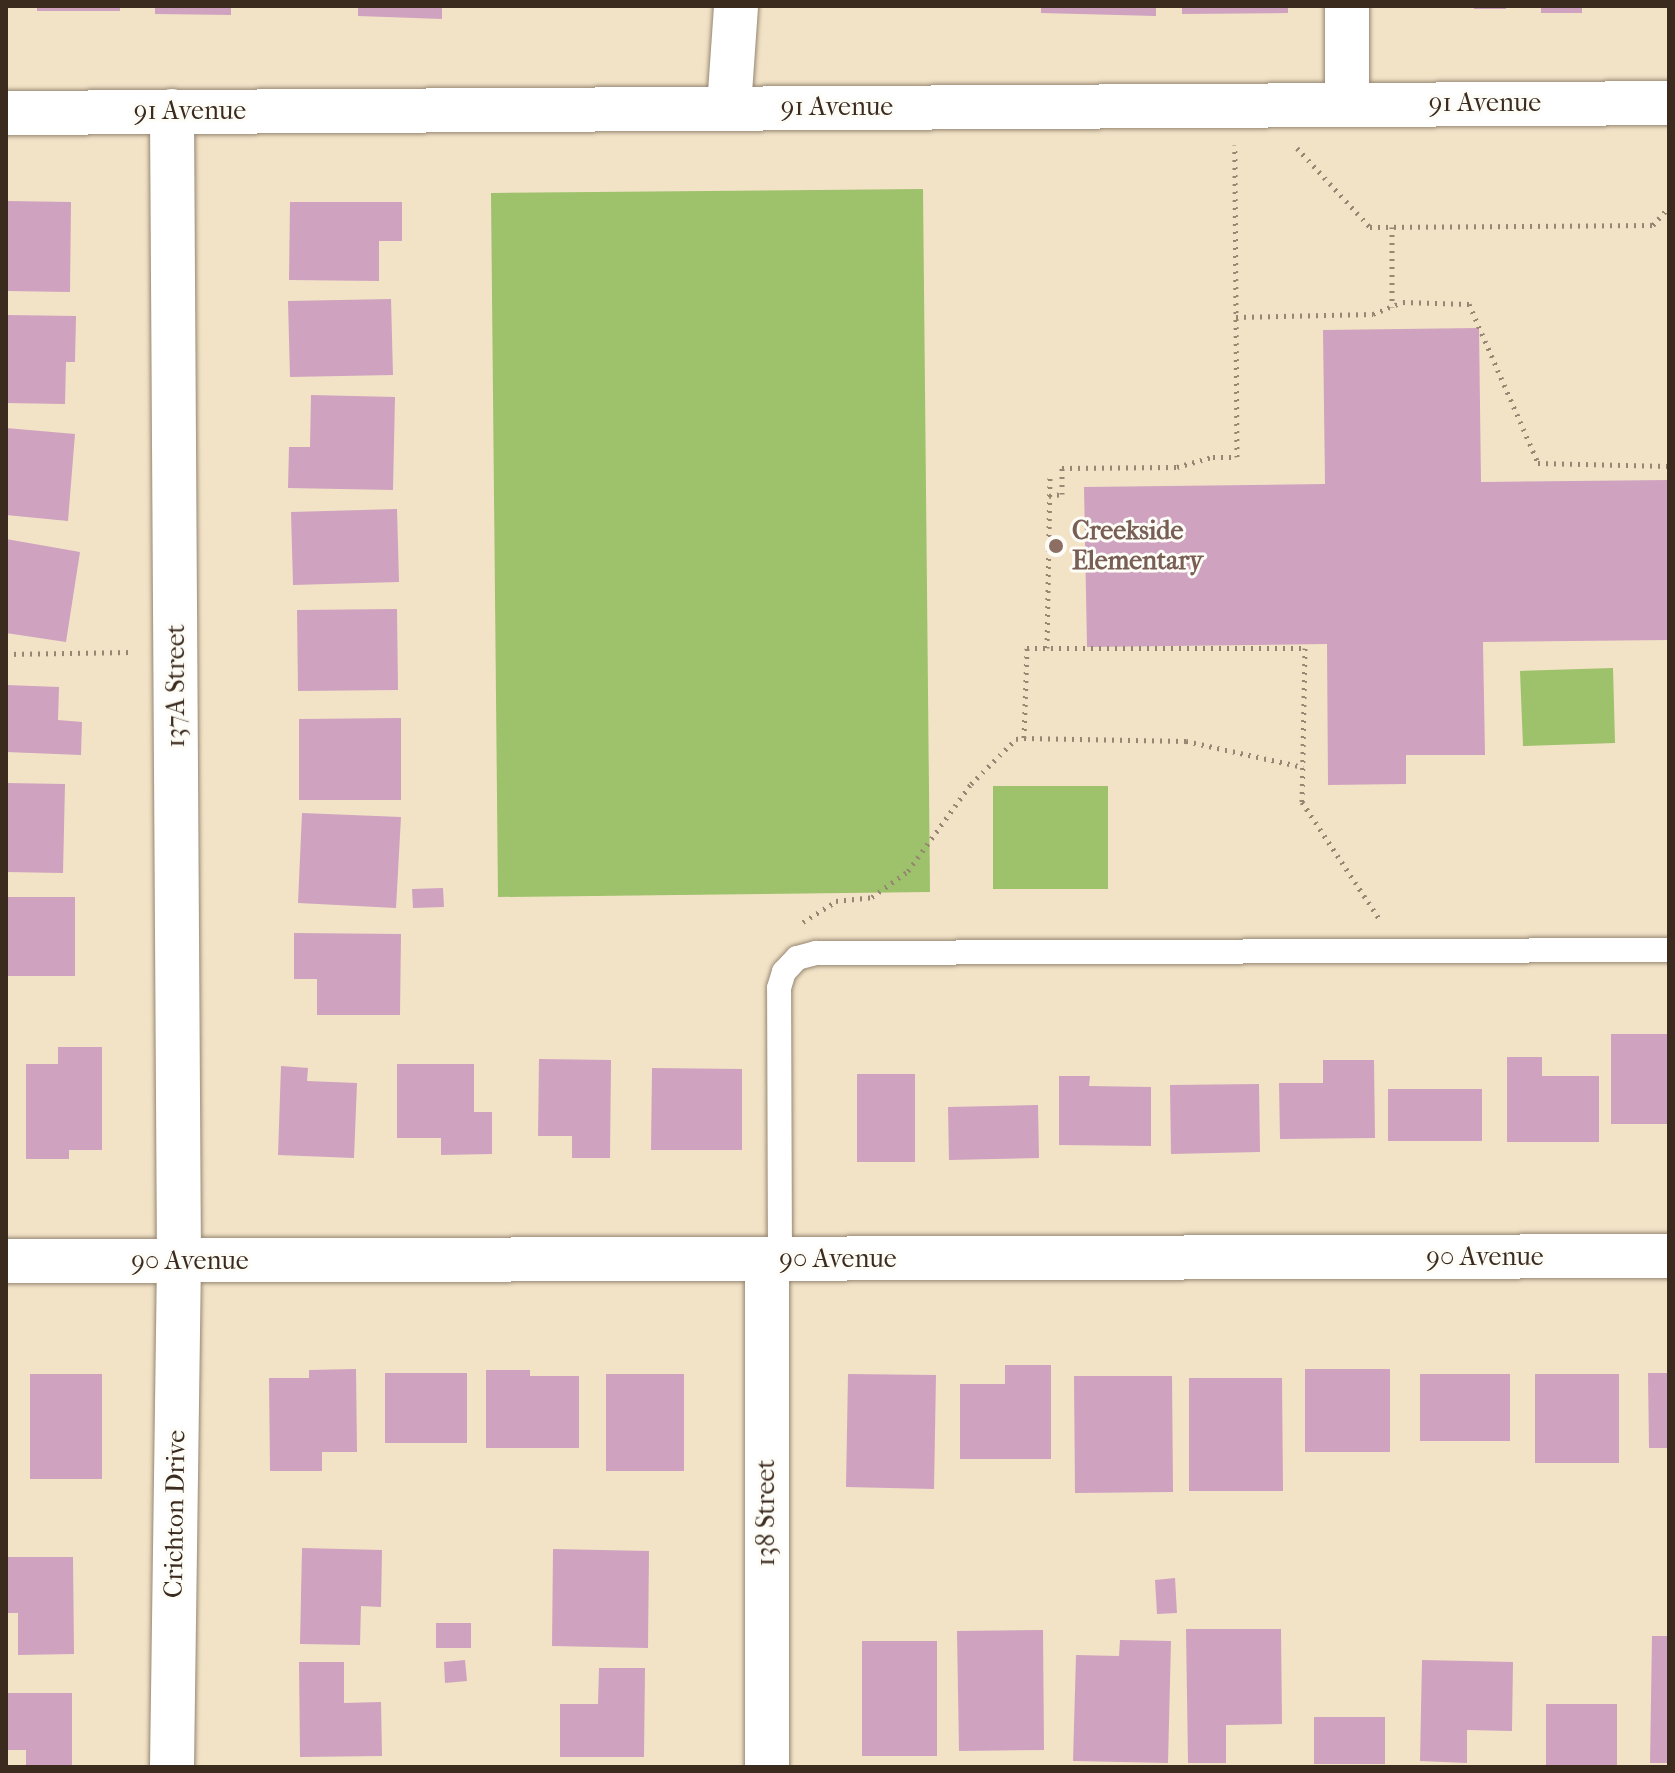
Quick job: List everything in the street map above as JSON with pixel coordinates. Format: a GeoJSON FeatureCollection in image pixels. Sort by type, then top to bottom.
{"type":"FeatureCollection","features":[{"type":"Feature","properties":{"kind":"street"},"geometry":{"type":"LineString","coordinates":[[729,107],[736,6]]}},
{"type":"Feature","properties":{"kind":"street"},"geometry":{"type":"LineString","coordinates":[[1347,6],[1347,103]]}},
{"type":"Feature","properties":{"kind":"street","name":"91 Avenue"},"geometry":{"type":"LineString","coordinates":[[6,113],[1669,103]]}},
{"type":"Feature","properties":{"kind":"street","name":"137A Street"},"geometry":{"type":"LineString","coordinates":[[172,111],[179,1261]]}},
{"type":"Feature","properties":{"kind":"street","name":"90 Avenue"},"geometry":{"type":"LineString","coordinates":[[6,1261],[1669,1256]]}},
{"type":"Feature","properties":{"kind":"street","name":"138 Street"},"geometry":{"type":"LineString","coordinates":[[767,1767],[773,1259]]}},
{"type":"Feature","properties":{"kind":"street","name":"Crichton Drive"},"geometry":{"type":"LineString","coordinates":[[172,1767],[179,1261]]}},
{"type":"Feature","properties":{"kind":"lane"},"geometry":{"type":"LineString","coordinates":[[773,1259],[779,988],[784,972],[797,958],[832,952],[1669,950]]}},
{"type":"Feature","properties":{"kind":"path"},"geometry":{"type":"LineString","coordinates":[[1049,496],[1062,494],[1062,468],[1177,467],[1213,457],[1237,457],[1235,142]]}},
{"type":"Feature","properties":{"kind":"path"},"geometry":{"type":"LineString","coordinates":[[1291,142],[1370,227],[1653,225],[1669,207]]}},
{"type":"Feature","properties":{"kind":"path"},"geometry":{"type":"LineString","coordinates":[[1392,227],[1392,307]]}},
{"type":"Feature","properties":{"kind":"path"},"geometry":{"type":"LineString","coordinates":[[1236,317],[1373,314],[1403,302],[1469,304],[1538,463],[1669,466]]}},
{"type":"Feature","properties":{"kind":"path"},"geometry":{"type":"LineString","coordinates":[[1047,648],[1050,473]]}},
{"type":"Feature","properties":{"kind":"path"},"geometry":{"type":"LineString","coordinates":[[1024,738],[1027,648],[1305,648],[1302,802],[1384,928]]}},
{"type":"Feature","properties":{"kind":"path"},"geometry":{"type":"LineString","coordinates":[[6,654],[140,652]]}},
{"type":"Feature","properties":{"kind":"path"},"geometry":{"type":"LineString","coordinates":[[800,926],[806,917],[836,901],[872,897],[908,871],[971,784],[1016,739],[1186,741],[1303,767]]}},
{"type":"Feature","properties":{"kind":"green space"},"geometry":{"type":"Polygon","coordinates":[[[923,189],[930,892],[498,897],[491,193],[923,189]]]}},
{"type":"Feature","properties":{"kind":"green space"},"geometry":{"type":"Polygon","coordinates":[[[1613,668],[1615,743],[1523,746],[1520,671],[1613,668]]]}},
{"type":"Feature","properties":{"kind":"green space"},"geometry":{"type":"Polygon","coordinates":[[[993,786],[1108,786],[1108,889],[993,889],[993,786]]]}},
{"type":"Feature","properties":{"kind":"building"},"geometry":{"type":"Polygon","coordinates":[[[37,6],[120,6],[120,11],[37,11],[37,6]]]}},
{"type":"Feature","properties":{"kind":"building"},"geometry":{"type":"Polygon","coordinates":[[[155,6],[231,6],[231,15],[155,14],[155,6]]]}},
{"type":"Feature","properties":{"kind":"building"},"geometry":{"type":"Polygon","coordinates":[[[358,6],[442,6],[442,19],[358,16],[358,6]]]}},
{"type":"Feature","properties":{"kind":"building"},"geometry":{"type":"Polygon","coordinates":[[[1041,6],[1156,6],[1156,16],[1041,13],[1041,6]]]}},
{"type":"Feature","properties":{"kind":"building"},"geometry":{"type":"Polygon","coordinates":[[[1182,6],[1288,6],[1288,13],[1182,14],[1182,6]]]}},
{"type":"Feature","properties":{"kind":"building"},"geometry":{"type":"Polygon","coordinates":[[[1474,6],[1506,6],[1506,9],[1474,9],[1474,6]]]}},
{"type":"Feature","properties":{"kind":"building"},"geometry":{"type":"Polygon","coordinates":[[[1541,6],[1582,6],[1582,13],[1541,13],[1541,6]]]}},
{"type":"Feature","properties":{"kind":"building"},"geometry":{"type":"Polygon","coordinates":[[[6,201],[71,202],[70,292],[6,291],[6,201]]]}},
{"type":"Feature","properties":{"kind":"building"},"geometry":{"type":"Polygon","coordinates":[[[290,202],[402,202],[402,241],[379,241],[379,281],[289,280],[290,202]]]}},
{"type":"Feature","properties":{"kind":"building"},"geometry":{"type":"Polygon","coordinates":[[[391,299],[393,375],[290,377],[288,301],[391,299]]]}},
{"type":"Feature","properties":{"kind":"building"},"geometry":{"type":"Polygon","coordinates":[[[6,315],[76,316],[75,362],[66,362],[65,404],[6,403],[6,315]]]}},
{"type":"Feature","properties":{"kind":"building"},"geometry":{"type":"Polygon","coordinates":[[[1479,328],[1481,482],[1669,480],[1669,640],[1483,642],[1485,755],[1406,755],[1406,784],[1328,785],[1327,644],[1087,647],[1084,487],[1325,484],[1323,330],[1479,328]]]}},
{"type":"Feature","properties":{"kind":"building"},"geometry":{"type":"Polygon","coordinates":[[[311,395],[395,397],[393,490],[288,488],[289,447],[310,447],[311,395]]]}},
{"type":"Feature","properties":{"kind":"building"},"geometry":{"type":"Polygon","coordinates":[[[6,428],[75,434],[68,521],[6,515],[6,428]]]}},
{"type":"Feature","properties":{"kind":"building"},"geometry":{"type":"Polygon","coordinates":[[[397,509],[399,582],[293,585],[291,512],[397,509]]]}},
{"type":"Feature","properties":{"kind":"building"},"geometry":{"type":"Polygon","coordinates":[[[6,539],[80,552],[66,642],[6,633],[6,539]]]}},
{"type":"Feature","properties":{"kind":"building"},"geometry":{"type":"Polygon","coordinates":[[[397,609],[398,690],[298,691],[297,610],[397,609]]]}},
{"type":"Feature","properties":{"kind":"building"},"geometry":{"type":"Polygon","coordinates":[[[6,685],[59,687],[58,720],[82,722],[81,755],[6,752],[6,685]]]}},
{"type":"Feature","properties":{"kind":"building"},"geometry":{"type":"Polygon","coordinates":[[[401,718],[401,800],[299,800],[299,719],[401,718]]]}},
{"type":"Feature","properties":{"kind":"building"},"geometry":{"type":"Polygon","coordinates":[[[6,783],[65,784],[63,873],[6,872],[6,783]]]}},
{"type":"Feature","properties":{"kind":"building"},"geometry":{"type":"Polygon","coordinates":[[[302,813],[401,817],[396,908],[298,903],[302,813]]]}},
{"type":"Feature","properties":{"kind":"building"},"geometry":{"type":"Polygon","coordinates":[[[443,888],[444,907],[413,908],[412,889],[443,888]]]}},
{"type":"Feature","properties":{"kind":"building"},"geometry":{"type":"Polygon","coordinates":[[[6,897],[75,897],[75,976],[6,976],[6,897]]]}},
{"type":"Feature","properties":{"kind":"building"},"geometry":{"type":"Polygon","coordinates":[[[294,933],[401,934],[400,1015],[317,1015],[317,979],[294,979],[294,933]]]}},
{"type":"Feature","properties":{"kind":"building"},"geometry":{"type":"Polygon","coordinates":[[[1611,1034],[1669,1034],[1669,1124],[1611,1124],[1611,1034]]]}},
{"type":"Feature","properties":{"kind":"building"},"geometry":{"type":"Polygon","coordinates":[[[58,1047],[102,1047],[102,1150],[69,1150],[69,1159],[26,1159],[26,1064],[58,1064],[58,1047]]]}},
{"type":"Feature","properties":{"kind":"building"},"geometry":{"type":"Polygon","coordinates":[[[1507,1057],[1542,1057],[1542,1076],[1599,1076],[1599,1142],[1507,1142],[1507,1057]]]}},
{"type":"Feature","properties":{"kind":"building"},"geometry":{"type":"Polygon","coordinates":[[[539,1059],[611,1060],[610,1158],[572,1158],[572,1136],[538,1136],[539,1059]]]}},
{"type":"Feature","properties":{"kind":"building"},"geometry":{"type":"Polygon","coordinates":[[[1323,1060],[1374,1060],[1375,1138],[1280,1139],[1279,1083],[1323,1083],[1323,1060]]]}},
{"type":"Feature","properties":{"kind":"building"},"geometry":{"type":"Polygon","coordinates":[[[397,1064],[474,1064],[474,1112],[492,1112],[492,1154],[441,1155],[441,1138],[397,1138],[397,1064]]]}},
{"type":"Feature","properties":{"kind":"building"},"geometry":{"type":"Polygon","coordinates":[[[281,1066],[308,1068],[307,1081],[357,1083],[354,1158],[278,1155],[281,1066]]]}},
{"type":"Feature","properties":{"kind":"building"},"geometry":{"type":"Polygon","coordinates":[[[652,1068],[742,1069],[742,1150],[651,1150],[652,1068]]]}},
{"type":"Feature","properties":{"kind":"building"},"geometry":{"type":"Polygon","coordinates":[[[857,1074],[915,1074],[915,1162],[857,1162],[857,1074]]]}},
{"type":"Feature","properties":{"kind":"building"},"geometry":{"type":"Polygon","coordinates":[[[1059,1076],[1090,1076],[1089,1086],[1151,1087],[1151,1146],[1059,1145],[1059,1076]]]}},
{"type":"Feature","properties":{"kind":"building"},"geometry":{"type":"Polygon","coordinates":[[[1259,1084],[1260,1152],[1171,1154],[1170,1085],[1259,1084]]]}},
{"type":"Feature","properties":{"kind":"building"},"geometry":{"type":"Polygon","coordinates":[[[1388,1089],[1482,1089],[1482,1141],[1388,1141],[1388,1089]]]}},
{"type":"Feature","properties":{"kind":"building"},"geometry":{"type":"Polygon","coordinates":[[[1038,1105],[1039,1158],[949,1160],[948,1107],[1038,1105]]]}},
{"type":"Feature","properties":{"kind":"building"},"geometry":{"type":"Polygon","coordinates":[[[1005,1365],[1051,1365],[1051,1459],[960,1459],[960,1384],[1005,1384],[1005,1365]]]}},
{"type":"Feature","properties":{"kind":"building"},"geometry":{"type":"Polygon","coordinates":[[[356,1369],[357,1452],[322,1452],[322,1471],[270,1471],[269,1378],[309,1378],[309,1370],[356,1369]]]}},
{"type":"Feature","properties":{"kind":"building"},"geometry":{"type":"Polygon","coordinates":[[[1305,1369],[1390,1369],[1390,1452],[1305,1452],[1305,1369]]]}},
{"type":"Feature","properties":{"kind":"building"},"geometry":{"type":"Polygon","coordinates":[[[486,1370],[530,1370],[530,1376],[579,1376],[579,1448],[486,1448],[486,1370]]]}},
{"type":"Feature","properties":{"kind":"building"},"geometry":{"type":"Polygon","coordinates":[[[385,1373],[467,1373],[467,1443],[385,1443],[385,1373]]]}},
{"type":"Feature","properties":{"kind":"building"},"geometry":{"type":"Polygon","coordinates":[[[1648,1373],[1669,1373],[1669,1448],[1649,1448],[1648,1373]]]}},
{"type":"Feature","properties":{"kind":"building"},"geometry":{"type":"Polygon","coordinates":[[[30,1374],[102,1374],[102,1479],[30,1479],[30,1374]]]}},
{"type":"Feature","properties":{"kind":"building"},"geometry":{"type":"Polygon","coordinates":[[[606,1374],[684,1374],[684,1471],[606,1471],[606,1374]]]}},
{"type":"Feature","properties":{"kind":"building"},"geometry":{"type":"Polygon","coordinates":[[[848,1374],[936,1375],[934,1489],[846,1487],[848,1374]]]}},
{"type":"Feature","properties":{"kind":"building"},"geometry":{"type":"Polygon","coordinates":[[[1420,1374],[1510,1374],[1510,1441],[1420,1441],[1420,1374]]]}},
{"type":"Feature","properties":{"kind":"building"},"geometry":{"type":"Polygon","coordinates":[[[1535,1374],[1619,1374],[1619,1463],[1535,1463],[1535,1374]]]}},
{"type":"Feature","properties":{"kind":"building"},"geometry":{"type":"Polygon","coordinates":[[[1074,1376],[1172,1376],[1173,1492],[1075,1493],[1074,1376]]]}},
{"type":"Feature","properties":{"kind":"building"},"geometry":{"type":"Polygon","coordinates":[[[1189,1378],[1282,1378],[1283,1491],[1189,1491],[1189,1378]]]}},
{"type":"Feature","properties":{"kind":"building"},"geometry":{"type":"Polygon","coordinates":[[[302,1548],[382,1550],[381,1607],[361,1606],[360,1645],[300,1644],[302,1548]]]}},
{"type":"Feature","properties":{"kind":"building"},"geometry":{"type":"Polygon","coordinates":[[[553,1549],[649,1551],[648,1648],[552,1646],[553,1549]]]}},
{"type":"Feature","properties":{"kind":"building"},"geometry":{"type":"Polygon","coordinates":[[[6,1557],[73,1557],[74,1654],[18,1655],[18,1613],[6,1613],[6,1557]]]}},
{"type":"Feature","properties":{"kind":"building"},"geometry":{"type":"Polygon","coordinates":[[[1175,1578],[1177,1613],[1157,1614],[1155,1580],[1175,1578]]]}},
{"type":"Feature","properties":{"kind":"building"},"geometry":{"type":"Polygon","coordinates":[[[436,1623],[471,1623],[471,1648],[436,1648],[436,1623]]]}},
{"type":"Feature","properties":{"kind":"building"},"geometry":{"type":"Polygon","coordinates":[[[1186,1629],[1281,1629],[1282,1724],[1226,1725],[1226,1763],[1188,1763],[1186,1629]]]}},
{"type":"Feature","properties":{"kind":"building"},"geometry":{"type":"Polygon","coordinates":[[[1043,1630],[1044,1750],[959,1751],[957,1631],[1043,1630]]]}},
{"type":"Feature","properties":{"kind":"building"},"geometry":{"type":"Polygon","coordinates":[[[1652,1636],[1669,1636],[1669,1763],[1650,1763],[1652,1636]]]}},
{"type":"Feature","properties":{"kind":"building"},"geometry":{"type":"Polygon","coordinates":[[[1120,1640],[1171,1641],[1168,1763],[1073,1761],[1076,1655],[1119,1656],[1120,1640]]]}},
{"type":"Feature","properties":{"kind":"building"},"geometry":{"type":"Polygon","coordinates":[[[862,1641],[937,1641],[937,1756],[862,1756],[862,1641]]]}},
{"type":"Feature","properties":{"kind":"building"},"geometry":{"type":"Polygon","coordinates":[[[465,1660],[467,1681],[445,1683],[444,1662],[465,1660]]]}},
{"type":"Feature","properties":{"kind":"building"},"geometry":{"type":"Polygon","coordinates":[[[1422,1660],[1513,1662],[1512,1731],[1467,1730],[1467,1763],[1420,1761],[1422,1660]]]}},
{"type":"Feature","properties":{"kind":"building"},"geometry":{"type":"Polygon","coordinates":[[[299,1662],[344,1662],[344,1703],[381,1702],[382,1756],[300,1757],[299,1662]]]}},
{"type":"Feature","properties":{"kind":"building"},"geometry":{"type":"Polygon","coordinates":[[[599,1668],[645,1668],[644,1757],[560,1757],[560,1704],[598,1704],[599,1668]]]}},
{"type":"Feature","properties":{"kind":"building"},"geometry":{"type":"Polygon","coordinates":[[[6,1693],[72,1693],[72,1767],[26,1767],[26,1750],[6,1750],[6,1693]]]}},
{"type":"Feature","properties":{"kind":"building"},"geometry":{"type":"Polygon","coordinates":[[[1546,1704],[1617,1704],[1617,1765],[1546,1765],[1546,1704]]]}},
{"type":"Feature","properties":{"kind":"building"},"geometry":{"type":"Polygon","coordinates":[[[1314,1717],[1385,1717],[1385,1764],[1314,1764],[1314,1717]]]}},
{"type":"Feature","properties":{"kind":"place","name":"Creekside Elementary"},"geometry":{"type":"Point","coordinates":[1056,546]}}]}
